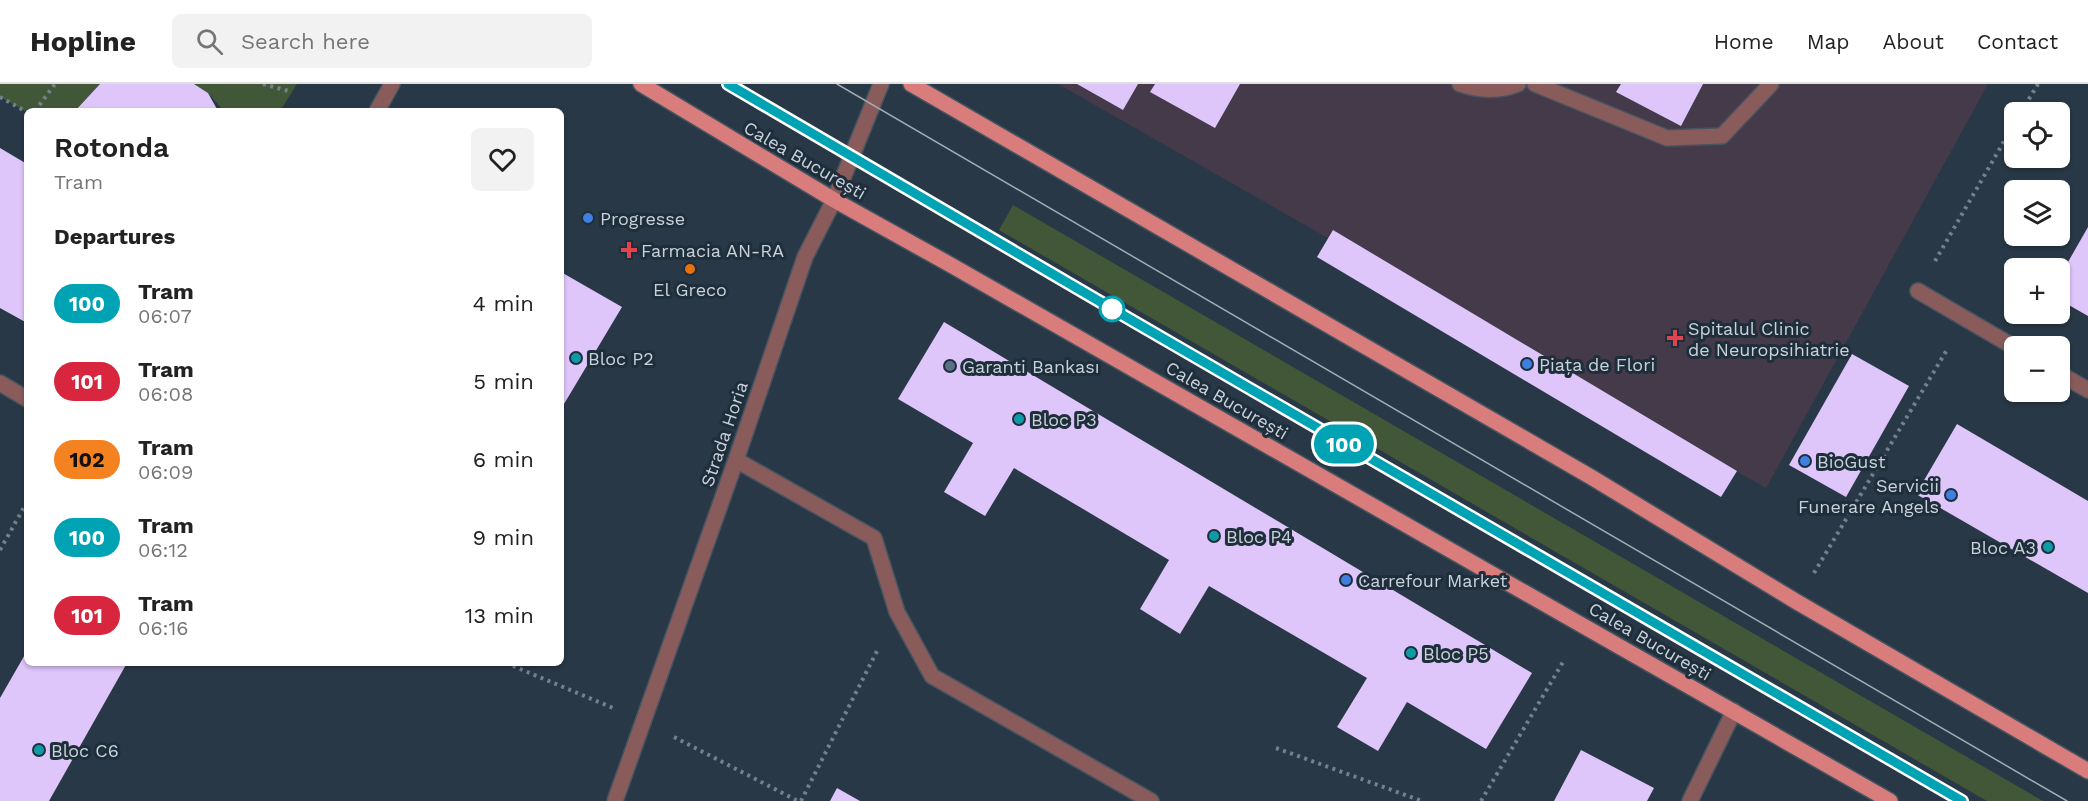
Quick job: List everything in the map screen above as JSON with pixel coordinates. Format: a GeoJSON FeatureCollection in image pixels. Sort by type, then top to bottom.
{"type":"FeatureCollection","features":[{"type":"Feature","properties":{"kind":"main road","name":"Calea București"},"geometry":{"type":"LineString","coordinates":[[641,84],[834,200],[1890,801]]}},
{"type":"Feature","properties":{"kind":"main road"},"geometry":{"type":"LineString","coordinates":[[911,84],[1591,477],[1797,602],[2088,771]]}},
{"type":"Feature","properties":{"kind":"street"},"geometry":{"type":"LineString","coordinates":[[379,108],[392,84]]}},
{"type":"Feature","properties":{"kind":"street","name":"Strada Horia"},"geometry":{"type":"LineString","coordinates":[[615,801],[805,257],[834,200],[881,84]]}},
{"type":"Feature","properties":{"kind":"street"},"geometry":{"type":"LineString","coordinates":[[1460,84],[1483,90],[1505,89],[1518,84]]}},
{"type":"Feature","properties":{"kind":"street"},"geometry":{"type":"LineString","coordinates":[[1535,84],[1667,138],[1722,136],[1772,84]]}},
{"type":"Feature","properties":{"kind":"street"},"geometry":{"type":"LineString","coordinates":[[1918,291],[2004,341]]}},
{"type":"Feature","properties":{"kind":"street"},"geometry":{"type":"LineString","coordinates":[[2070,380],[2088,390]]}},
{"type":"Feature","properties":{"kind":"street"},"geometry":{"type":"LineString","coordinates":[[0,383],[24,397]]}},
{"type":"Feature","properties":{"kind":"street"},"geometry":{"type":"LineString","coordinates":[[736,460],[874,538],[897,612],[932,676],[1151,801]]}},
{"type":"Feature","properties":{"kind":"street"},"geometry":{"type":"LineString","coordinates":[[1690,801],[1734,711]]}},
{"type":"Feature","properties":{"kind":"path"},"geometry":{"type":"LineString","coordinates":[[37,108],[55,84]]}},
{"type":"Feature","properties":{"kind":"path"},"geometry":{"type":"LineString","coordinates":[[263,84],[291,92]]}},
{"type":"Feature","properties":{"kind":"path"},"geometry":{"type":"LineString","coordinates":[[2027,102],[2038,84]]}},
{"type":"Feature","properties":{"kind":"path"},"geometry":{"type":"LineString","coordinates":[[0,97],[24,110]]}},
{"type":"Feature","properties":{"kind":"path"},"geometry":{"type":"LineString","coordinates":[[1918,291],[2004,141]]}},
{"type":"Feature","properties":{"kind":"path"},"geometry":{"type":"LineString","coordinates":[[1797,602],[1966,319]]}},
{"type":"Feature","properties":{"kind":"path"},"geometry":{"type":"LineString","coordinates":[[0,550],[24,507]]}},
{"type":"Feature","properties":{"kind":"path"},"geometry":{"type":"LineString","coordinates":[[513,666],[643,721],[800,801],[897,612]]}},
{"type":"Feature","properties":{"kind":"path"},"geometry":{"type":"LineString","coordinates":[[1481,801],[1563,662]]}},
{"type":"Feature","properties":{"kind":"path"},"geometry":{"type":"LineString","coordinates":[[1276,748],[1422,801]]}},
{"type":"Feature","properties":{"kind":"shaded area","name":"Spitalul Clinic de Neuropsihiatrie"},"geometry":{"type":"Polygon","coordinates":[[[1058,84],[1988,84],[1766,488],[1058,84]]]}},
{"type":"Feature","properties":{"kind":"green space"},"geometry":{"type":"Polygon","coordinates":[[[0,84],[100,84],[78,108],[24,108],[24,110],[0,97],[0,84]]]}},
{"type":"Feature","properties":{"kind":"green space"},"geometry":{"type":"Polygon","coordinates":[[[194,84],[297,84],[282,108],[221,108],[208,93],[194,84]]]}},
{"type":"Feature","properties":{"kind":"green space"},"geometry":{"type":"Polygon","coordinates":[[[1013,205],[2043,801],[1987,801],[999,230],[1013,205]]]}},
{"type":"Feature","properties":{"kind":"building"},"geometry":{"type":"Polygon","coordinates":[[[100,84],[194,84],[208,93],[216,108],[78,108],[100,84]]]}},
{"type":"Feature","properties":{"kind":"building"},"geometry":{"type":"Polygon","coordinates":[[[1077,84],[1138,84],[1123,110],[1077,84]]]}},
{"type":"Feature","properties":{"kind":"building"},"geometry":{"type":"Polygon","coordinates":[[[1155,84],[1240,84],[1215,128],[1150,92],[1155,84]]]}},
{"type":"Feature","properties":{"kind":"building"},"geometry":{"type":"Polygon","coordinates":[[[1621,84],[1703,84],[1681,126],[1616,92],[1621,84]]]}},
{"type":"Feature","properties":{"kind":"building"},"geometry":{"type":"Polygon","coordinates":[[[0,148],[24,162],[24,321],[0,308],[0,148]]]}},
{"type":"Feature","properties":{"kind":"building"},"geometry":{"type":"Polygon","coordinates":[[[2088,227],[2088,316],[2070,306],[2070,258],[2088,227]]]}},
{"type":"Feature","properties":{"kind":"building","name":"Piața de Flori"},"geometry":{"type":"Polygon","coordinates":[[[1333,230],[1737,471],[1721,497],[1317,257],[1333,230]]]}},
{"type":"Feature","properties":{"kind":"building","name":"Bloc P2"},"geometry":{"type":"Polygon","coordinates":[[[564,274],[622,307],[564,404],[564,274]]]}},
{"type":"Feature","properties":{"kind":"building"},"geometry":{"type":"Polygon","coordinates":[[[944,322],[1532,673],[1486,749],[1407,702],[1378,751],[1337,727],[1367,678],[1209,586],[1180,634],[1140,609],[1169,560],[1014,468],[985,516],[944,492],[973,443],[898,399],[944,322]]]}},
{"type":"Feature","properties":{"kind":"building"},"geometry":{"type":"Polygon","coordinates":[[[1852,354],[1909,386],[1846,497],[1789,465],[1852,354]]]}},
{"type":"Feature","properties":{"kind":"building","name":"Bloc A3"},"geometry":{"type":"Polygon","coordinates":[[[1957,424],[2088,501],[2088,593],[1916,494],[1957,424]]]}},
{"type":"Feature","properties":{"kind":"building","name":"Bloc C6"},"geometry":{"type":"Polygon","coordinates":[[[24,656],[24,666],[125,666],[49,801],[0,801],[0,698],[24,656]]]}},
{"type":"Feature","properties":{"kind":"building"},"geometry":{"type":"Polygon","coordinates":[[[1581,750],[1654,788],[1647,801],[1554,801],[1581,750]]]}},
{"type":"Feature","properties":{"kind":"building"},"geometry":{"type":"Polygon","coordinates":[[[837,788],[860,801],[830,801],[837,788]]]}},
{"type":"Feature","properties":{"kind":"tram line"},"geometry":{"type":"LineString","coordinates":[[728,84],[1962,801]]}},
{"type":"Feature","properties":{"kind":"tram line","name":"100"},"geometry":{"type":"LineString","coordinates":[[728,84],[1962,801]]}},
{"type":"Feature","properties":{"kind":"tram line"},"geometry":{"type":"LineString","coordinates":[[837,84],[2067,801]]}},
{"type":"Feature","properties":{"kind":"place","name":"Progresse"},"geometry":{"type":"Point","coordinates":[588,218]}},
{"type":"Feature","properties":{"kind":"place","name":"Farmacia AN-RA"},"geometry":{"type":"Point","coordinates":[629,250]}},
{"type":"Feature","properties":{"kind":"place","name":"El Greco"},"geometry":{"type":"Point","coordinates":[690,269]}},
{"type":"Feature","properties":{"kind":"place","name":"Spitalul Clinic de Neuropsihiatrie"},"geometry":{"type":"Point","coordinates":[1675,338]}},
{"type":"Feature","properties":{"kind":"place","name":"Bloc P2"},"geometry":{"type":"Point","coordinates":[576,358]}},
{"type":"Feature","properties":{"kind":"place","name":"Piața de Flori"},"geometry":{"type":"Point","coordinates":[1527,364]}},
{"type":"Feature","properties":{"kind":"place","name":"Garanti Bankası"},"geometry":{"type":"Point","coordinates":[950,366]}},
{"type":"Feature","properties":{"kind":"place","name":"Bloc P3"},"geometry":{"type":"Point","coordinates":[1019,419]}},
{"type":"Feature","properties":{"kind":"place","name":"BioGust"},"geometry":{"type":"Point","coordinates":[1805,461]}},
{"type":"Feature","properties":{"kind":"place","name":"Servicii Funerare Angels"},"geometry":{"type":"Point","coordinates":[1951,495]}},
{"type":"Feature","properties":{"kind":"place","name":"Bloc P4"},"geometry":{"type":"Point","coordinates":[1214,536]}},
{"type":"Feature","properties":{"kind":"place","name":"Bloc A3"},"geometry":{"type":"Point","coordinates":[2048,547]}},
{"type":"Feature","properties":{"kind":"place","name":"Carrefour Market"},"geometry":{"type":"Point","coordinates":[1346,580]}},
{"type":"Feature","properties":{"kind":"place","name":"Bloc P5"},"geometry":{"type":"Point","coordinates":[1411,653]}},
{"type":"Feature","properties":{"kind":"place","name":"Bloc C6"},"geometry":{"type":"Point","coordinates":[39,750]}}]}
